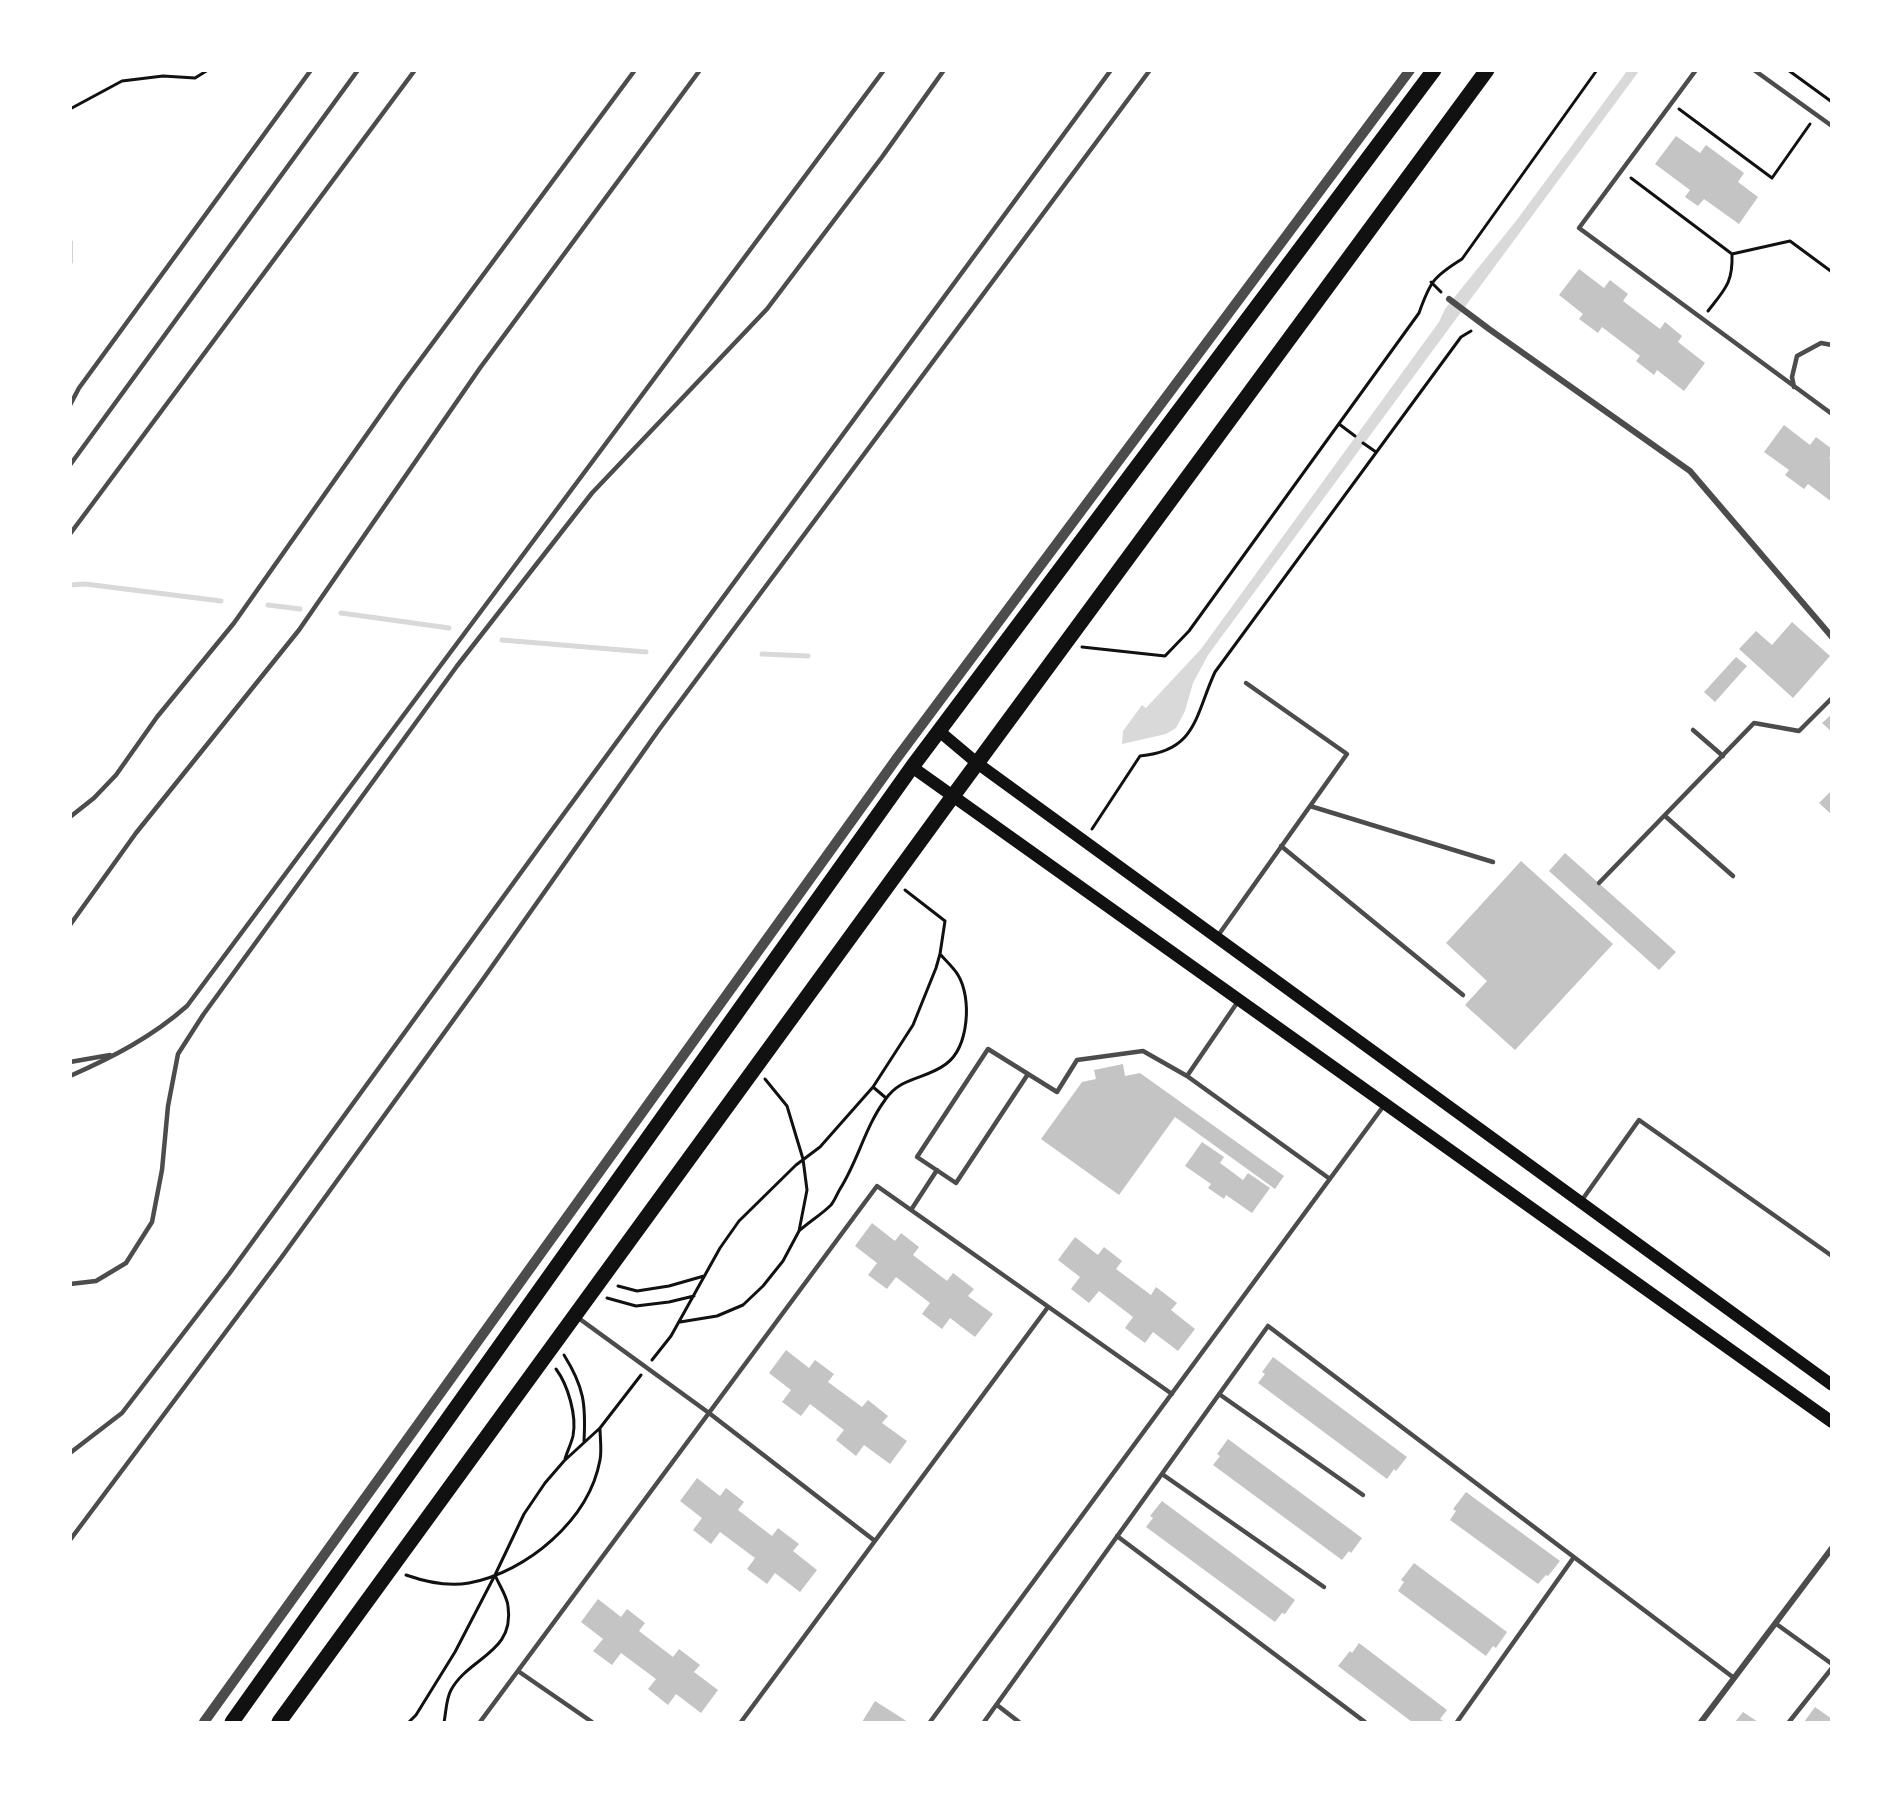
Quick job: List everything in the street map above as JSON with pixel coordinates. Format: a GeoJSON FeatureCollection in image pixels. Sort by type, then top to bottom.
{"type":"FeatureCollection","features":[{"type":"Feature","properties":{"kind":"main road"},"geometry":{"type":"LineString","coordinates":[[232,1722],[912,767],[1434,70]]}},
{"type":"Feature","properties":{"kind":"main road"},"geometry":{"type":"LineString","coordinates":[[279,1722],[953,796],[1487,70]]}},
{"type":"Feature","properties":{"kind":"main road"},"geometry":{"type":"LineString","coordinates":[[939,731],[978,763],[1084,841],[1832,1385]]}},
{"type":"Feature","properties":{"kind":"main road"},"geometry":{"type":"LineString","coordinates":[[912,767],[1832,1422]]}},
{"type":"Feature","properties":{"kind":"street"},"geometry":{"type":"LineString","coordinates":[[204,1722],[940,700],[1410,70]]}},
{"type":"Feature","properties":{"kind":"street"},"geometry":{"type":"LineString","coordinates":[[1449,299],[1690,471],[1832,637]]}},
{"type":"Feature","properties":{"kind":"street"},"geometry":{"type":"LineString","coordinates":[[940,700],[954,712]]}},
{"type":"Feature","properties":{"kind":"street"},"geometry":{"type":"LineString","coordinates":[[1701,1722],[1832,1548]]}},
{"type":"Feature","properties":{"kind":"lane"},"geometry":{"type":"LineString","coordinates":[[70,405],[80,388],[311,70]]}},
{"type":"Feature","properties":{"kind":"lane"},"geometry":{"type":"LineString","coordinates":[[70,465],[358,70]]}},
{"type":"Feature","properties":{"kind":"lane"},"geometry":{"type":"LineString","coordinates":[[70,534],[415,70]]}},
{"type":"Feature","properties":{"kind":"lane"},"geometry":{"type":"LineString","coordinates":[[70,817],[94,798],[116,775],[157,717],[234,623],[403,383],[635,70]]}},
{"type":"Feature","properties":{"kind":"lane"},"geometry":{"type":"LineString","coordinates":[[70,925],[136,833],[299,630],[480,368],[700,70]]}},
{"type":"Feature","properties":{"kind":"lane"},"geometry":{"type":"LineString","coordinates":[[70,1076],[143,1040],[168,1023],[187,1006],[884,70]]}},
{"type":"Feature","properties":{"kind":"lane"},"geometry":{"type":"LineString","coordinates":[[70,1284],[96,1281],[126,1263],[152,1222],[162,1170],[168,1106],[178,1054],[203,1015],[457,666],[592,493],[767,309],[944,70]]}},
{"type":"Feature","properties":{"kind":"lane"},"geometry":{"type":"LineString","coordinates":[[70,1453],[122,1413],[229,1274],[563,815],[1111,70]]}},
{"type":"Feature","properties":{"kind":"lane"},"geometry":{"type":"LineString","coordinates":[[70,1540],[281,1258],[488,972],[658,730],[1150,70]]}},
{"type":"Feature","properties":{"kind":"lane"},"geometry":{"type":"LineString","coordinates":[[1696,70],[1579,228],[1832,414]]}},
{"type":"Feature","properties":{"kind":"lane"},"geometry":{"type":"LineString","coordinates":[[1754,70],[1832,126]]}},
{"type":"Feature","properties":{"kind":"lane"},"geometry":{"type":"LineString","coordinates":[[70,242],[70,263]]}},
{"type":"Feature","properties":{"kind":"lane"},"geometry":{"type":"LineString","coordinates":[[1794,387],[1792,376],[1797,356],[1821,344],[1832,345]]}},
{"type":"Feature","properties":{"kind":"lane"},"geometry":{"type":"LineString","coordinates":[[1217,938],[1347,754],[1246,683]]}},
{"type":"Feature","properties":{"kind":"lane"},"geometry":{"type":"LineString","coordinates":[[1599,883],[1754,723],[1799,731],[1832,698]]}},
{"type":"Feature","properties":{"kind":"lane"},"geometry":{"type":"LineString","coordinates":[[1693,729],[1723,756]]}},
{"type":"Feature","properties":{"kind":"lane"},"geometry":{"type":"LineString","coordinates":[[1310,806],[1493,862]]}},
{"type":"Feature","properties":{"kind":"lane"},"geometry":{"type":"LineString","coordinates":[[1665,816],[1733,876]]}},
{"type":"Feature","properties":{"kind":"lane"},"geometry":{"type":"LineString","coordinates":[[1281,846],[1463,995]]}},
{"type":"Feature","properties":{"kind":"lane"},"geometry":{"type":"LineString","coordinates":[[1187,1077],[1239,1000]]}},
{"type":"Feature","properties":{"kind":"lane"},"geometry":{"type":"LineString","coordinates":[[1028,1074],[956,1183],[917,1157],[988,1048],[1057,1092],[1077,1060],[1143,1051],[1187,1077],[1330,1179]]}},
{"type":"Feature","properties":{"kind":"lane"},"geometry":{"type":"LineString","coordinates":[[70,1062],[116,1054]]}},
{"type":"Feature","properties":{"kind":"lane"},"geometry":{"type":"LineString","coordinates":[[930,1722],[1385,1104]]}},
{"type":"Feature","properties":{"kind":"lane"},"geometry":{"type":"LineString","coordinates":[[1580,1202],[1639,1120],[1832,1256]]}},
{"type":"Feature","properties":{"kind":"lane"},"geometry":{"type":"LineString","coordinates":[[911,1210],[937,1170]]}},
{"type":"Feature","properties":{"kind":"lane"},"geometry":{"type":"LineString","coordinates":[[480,1722],[878,1186],[1172,1394]]}},
{"type":"Feature","properties":{"kind":"lane"},"geometry":{"type":"LineString","coordinates":[[741,1722],[1048,1307]]}},
{"type":"Feature","properties":{"kind":"lane"},"geometry":{"type":"LineString","coordinates":[[575,1316],[710,1413],[875,1541]]}},
{"type":"Feature","properties":{"kind":"lane"},"geometry":{"type":"LineString","coordinates":[[984,1722],[1268,1326],[1734,1678]]}},
{"type":"Feature","properties":{"kind":"lane"},"geometry":{"type":"LineString","coordinates":[[1219,1394],[1363,1495]]}},
{"type":"Feature","properties":{"kind":"lane"},"geometry":{"type":"LineString","coordinates":[[1162,1474],[1324,1587]]}},
{"type":"Feature","properties":{"kind":"lane"},"geometry":{"type":"LineString","coordinates":[[1118,1536],[1365,1722]]}},
{"type":"Feature","properties":{"kind":"lane"},"geometry":{"type":"LineString","coordinates":[[1457,1722],[1574,1557]]}},
{"type":"Feature","properties":{"kind":"lane"},"geometry":{"type":"LineString","coordinates":[[1775,1623],[1832,1666],[1789,1722]]}},
{"type":"Feature","properties":{"kind":"lane"},"geometry":{"type":"LineString","coordinates":[[518,1671],[592,1722]]}},
{"type":"Feature","properties":{"kind":"lane"},"geometry":{"type":"LineString","coordinates":[[997,1705],[1019,1722]]}},
{"type":"Feature","properties":{"kind":"path"},"geometry":{"type":"LineString","coordinates":[[70,109],[122,81],[163,76],[195,78],[208,70]]}},
{"type":"Feature","properties":{"kind":"path"},"geometry":{"type":"LineString","coordinates":[[1064,645],[1165,656],[1189,631],[1419,313],[1431,282],[1445,269],[1462,259],[1597,70]]}},
{"type":"Feature","properties":{"kind":"path"},"geometry":{"type":"LineString","coordinates":[[1788,70],[1832,102]]}},
{"type":"Feature","properties":{"kind":"path"},"geometry":{"type":"LineString","coordinates":[[1671,103],[1772,178],[1816,115]]}},
{"type":"Feature","properties":{"kind":"path"},"geometry":{"type":"LineString","coordinates":[[1622,171],[1732,254],[1790,241],[1832,272]]}},
{"type":"Feature","properties":{"kind":"path"},"geometry":{"type":"LineString","coordinates":[[1702,320],[1729,284],[1732,254]]}},
{"type":"Feature","properties":{"kind":"path"},"geometry":{"type":"LineString","coordinates":[[1084,841],[1140,756],[1158,754],[1175,746],[1191,732],[1215,672],[1461,337],[1483,325]]}},
{"type":"Feature","properties":{"kind":"path"},"geometry":{"type":"LineString","coordinates":[[1339,424],[1355,436]]}},
{"type":"Feature","properties":{"kind":"path"},"geometry":{"type":"LineString","coordinates":[[1363,443],[1376,452]]}},
{"type":"Feature","properties":{"kind":"path"},"geometry":{"type":"LineString","coordinates":[[409,1722],[416,1715],[454,1652],[524,1514],[545,1484],[564,1461],[600,1428],[671,1336],[720,1248],[739,1221],[802,1159],[820,1147],[873,1087],[913,1025],[940,954],[945,921],[892,880]]}},
{"type":"Feature","properties":{"kind":"path"},"geometry":{"type":"LineString","coordinates":[[799,1231],[831,1204],[853,1169],[873,1119],[886,1098],[901,1083],[927,1075],[948,1063],[959,1047],[968,1013],[965,996],[959,975],[940,954]]}},
{"type":"Feature","properties":{"kind":"path"},"geometry":{"type":"LineString","coordinates":[[680,1322],[717,1316],[743,1305],[763,1286],[783,1261],[799,1231],[807,1190],[802,1159],[787,1106],[756,1067]]}},
{"type":"Feature","properties":{"kind":"path"},"geometry":{"type":"LineString","coordinates":[[873,1087],[886,1098]]}},
{"type":"Feature","properties":{"kind":"path"},"geometry":{"type":"LineString","coordinates":[[596,1288],[637,1291],[669,1286],[704,1276]]}},
{"type":"Feature","properties":{"kind":"path"},"geometry":{"type":"LineString","coordinates":[[596,1288],[636,1306],[693,1296]]}},
{"type":"Feature","properties":{"kind":"path"},"geometry":{"type":"LineString","coordinates":[[551,1349],[578,1376],[586,1416],[584,1442]]}},
{"type":"Feature","properties":{"kind":"path"},"geometry":{"type":"LineString","coordinates":[[551,1349],[564,1379],[571,1404],[573,1434],[564,1461]]}},
{"type":"Feature","properties":{"kind":"path"},"geometry":{"type":"LineString","coordinates":[[390,1570],[430,1583],[468,1584],[526,1561],[573,1519],[588,1493],[600,1460],[600,1428]]}},
{"type":"Feature","properties":{"kind":"path"},"geometry":{"type":"LineString","coordinates":[[444,1722],[450,1692],[466,1671],[492,1651],[508,1631],[508,1604],[495,1575]]}},
{"type":"Feature","properties":{"kind":"shaded area"},"geometry":{"type":"Polygon","coordinates":[[[1627,71],[1639,71],[1208,655],[1193,683],[1185,711],[1176,728],[1166,734],[1122,744],[1123,731],[1142,705],[1146,708],[1201,649],[1439,322],[1445,309],[1516,221],[1627,71]]]}},
{"type":"Feature","properties":{"kind":"building"},"geometry":{"type":"Polygon","coordinates":[[[1676,136],[1700,153],[1706,145],[1744,173],[1738,182],[1758,197],[1739,224],[1704,199],[1698,206],[1685,197],[1690,190],[1655,164],[1676,136]]]}},
{"type":"Feature","properties":{"kind":"building"},"geometry":{"type":"Polygon","coordinates":[[[1579,269],[1604,288],[1610,280],[1628,294],[1623,301],[1660,329],[1665,322],[1682,336],[1678,342],[1705,363],[1684,391],[1657,370],[1654,375],[1636,361],[1640,356],[1602,327],[1598,333],[1579,319],[1583,314],[1559,295],[1579,269]]]}},
{"type":"Feature","properties":{"kind":"building"},"geometry":{"type":"Polygon","coordinates":[[[1784,425],[1810,445],[1816,437],[1832,449],[1829,458],[1832,460],[1832,502],[1808,484],[1804,489],[1785,475],[1789,470],[1764,452],[1784,425]]]}},
{"type":"Feature","properties":{"kind":"building"},"geometry":{"type":"Polygon","coordinates":[[[1792,622],[1830,656],[1793,698],[1739,649],[1756,631],[1772,645],[1792,622]]]}},
{"type":"Feature","properties":{"kind":"building"},"geometry":{"type":"Polygon","coordinates":[[[1736,657],[1747,666],[1715,702],[1704,692],[1736,657]]]}},
{"type":"Feature","properties":{"kind":"building"},"geometry":{"type":"Polygon","coordinates":[[[1832,714],[1832,732],[1822,723],[1832,714]]]}},
{"type":"Feature","properties":{"kind":"building"},"geometry":{"type":"Polygon","coordinates":[[[1832,790],[1832,815],[1819,803],[1832,790]]]}},
{"type":"Feature","properties":{"kind":"building"},"geometry":{"type":"Polygon","coordinates":[[[1565,853],[1676,952],[1659,970],[1549,871],[1565,853]]]}},
{"type":"Feature","properties":{"kind":"building"},"geometry":{"type":"Polygon","coordinates":[[[1521,861],[1613,944],[1515,1050],[1465,1005],[1487,981],[1446,943],[1521,861]]]}},
{"type":"Feature","properties":{"kind":"building"},"geometry":{"type":"Polygon","coordinates":[[[1123,1064],[1125,1076],[1140,1073],[1284,1176],[1275,1189],[1175,1117],[1119,1195],[1041,1139],[1082,1082],[1096,1079],[1094,1070],[1123,1064]]]}},
{"type":"Feature","properties":{"kind":"building"},"geometry":{"type":"Polygon","coordinates":[[[1202,1142],[1224,1157],[1220,1163],[1243,1180],[1248,1173],[1270,1188],[1252,1213],[1226,1195],[1224,1199],[1208,1188],[1211,1184],[1185,1166],[1202,1142]]]}},
{"type":"Feature","properties":{"kind":"building"},"geometry":{"type":"Polygon","coordinates":[[[872,1223],[895,1241],[901,1233],[919,1247],[913,1255],[947,1281],[953,1273],[974,1289],[968,1296],[993,1314],[975,1337],[950,1318],[942,1329],[922,1314],[930,1303],[896,1277],[887,1289],[868,1275],[877,1263],[855,1246],[872,1223]]]}},
{"type":"Feature","properties":{"kind":"building"},"geometry":{"type":"Polygon","coordinates":[[[1075,1237],[1098,1255],[1104,1247],[1122,1261],[1116,1269],[1151,1295],[1156,1287],[1177,1303],[1171,1310],[1195,1329],[1178,1351],[1153,1332],[1145,1343],[1125,1328],[1133,1317],[1099,1291],[1089,1303],[1071,1289],[1080,1277],[1058,1260],[1075,1237]]]}},
{"type":"Feature","properties":{"kind":"building"},"geometry":{"type":"Polygon","coordinates":[[[786,1350],[809,1368],[815,1360],[834,1374],[828,1382],[862,1407],[868,1400],[888,1416],[882,1423],[907,1441],[890,1464],[864,1445],[856,1456],[836,1440],[844,1430],[810,1404],[801,1416],[782,1402],[791,1390],[769,1373],[786,1350]]]}},
{"type":"Feature","properties":{"kind":"building"},"geometry":{"type":"Polygon","coordinates":[[[1273,1357],[1407,1457],[1396,1471],[1394,1469],[1387,1479],[1258,1383],[1265,1374],[1262,1372],[1273,1357]]]}},
{"type":"Feature","properties":{"kind":"building"},"geometry":{"type":"Polygon","coordinates":[[[1228,1439],[1362,1538],[1351,1553],[1349,1551],[1342,1560],[1213,1465],[1220,1456],[1217,1454],[1228,1439]]]}},
{"type":"Feature","properties":{"kind":"building"},"geometry":{"type":"Polygon","coordinates":[[[697,1478],[720,1496],[726,1488],[744,1502],[738,1510],[772,1536],[778,1528],[799,1544],[793,1551],[817,1570],[800,1592],[775,1573],[767,1584],[747,1569],[755,1558],[720,1532],[711,1544],[693,1530],[702,1518],[680,1501],[697,1478]]]}},
{"type":"Feature","properties":{"kind":"building"},"geometry":{"type":"Polygon","coordinates":[[[1466,1492],[1560,1561],[1548,1576],[1546,1575],[1538,1584],[1450,1520],[1456,1511],[1453,1509],[1466,1492]]]}},
{"type":"Feature","properties":{"kind":"building"},"geometry":{"type":"Polygon","coordinates":[[[1162,1501],[1295,1600],[1285,1614],[1282,1613],[1275,1622],[1146,1527],[1153,1518],[1150,1516],[1162,1501]]]}},
{"type":"Feature","properties":{"kind":"building"},"geometry":{"type":"Polygon","coordinates":[[[1414,1563],[1507,1632],[1496,1648],[1493,1646],[1486,1656],[1398,1591],[1404,1582],[1401,1580],[1414,1563]]]}},
{"type":"Feature","properties":{"kind":"building"},"geometry":{"type":"Polygon","coordinates":[[[598,1599],[621,1617],[627,1609],[645,1623],[639,1631],[673,1657],[679,1649],[700,1665],[694,1672],[718,1690],[701,1713],[676,1694],[668,1705],[648,1689],[656,1679],[621,1653],[612,1665],[593,1651],[603,1639],[581,1622],[598,1599]]]}},
{"type":"Feature","properties":{"kind":"building"},"geometry":{"type":"Polygon","coordinates":[[[1359,1643],[1447,1710],[1440,1719],[1443,1721],[1412,1722],[1338,1666],[1359,1643]]]}},
{"type":"Feature","properties":{"kind":"building"},"geometry":{"type":"Polygon","coordinates":[[[875,1701],[908,1722],[862,1722],[875,1701]]]}},
{"type":"Feature","properties":{"kind":"building"},"geometry":{"type":"Polygon","coordinates":[[[1815,1707],[1832,1719],[1832,1722],[1804,1722],[1815,1707]]]}},
{"type":"Feature","properties":{"kind":"building"},"geometry":{"type":"Polygon","coordinates":[[[1743,1712],[1758,1722],[1735,1722],[1743,1712]]]}},
{"type":"Feature","properties":{"kind":"waterway"},"geometry":{"type":"LineString","coordinates":[[70,585],[85,584],[221,601]]}},
{"type":"Feature","properties":{"kind":"waterway"},"geometry":{"type":"LineString","coordinates":[[268,605],[300,609]]}},
{"type":"Feature","properties":{"kind":"waterway"},"geometry":{"type":"LineString","coordinates":[[341,613],[449,628]]}},
{"type":"Feature","properties":{"kind":"waterway"},"geometry":{"type":"LineString","coordinates":[[502,640],[646,652]]}},
{"type":"Feature","properties":{"kind":"waterway"},"geometry":{"type":"LineString","coordinates":[[762,654],[808,656]]}}]}
